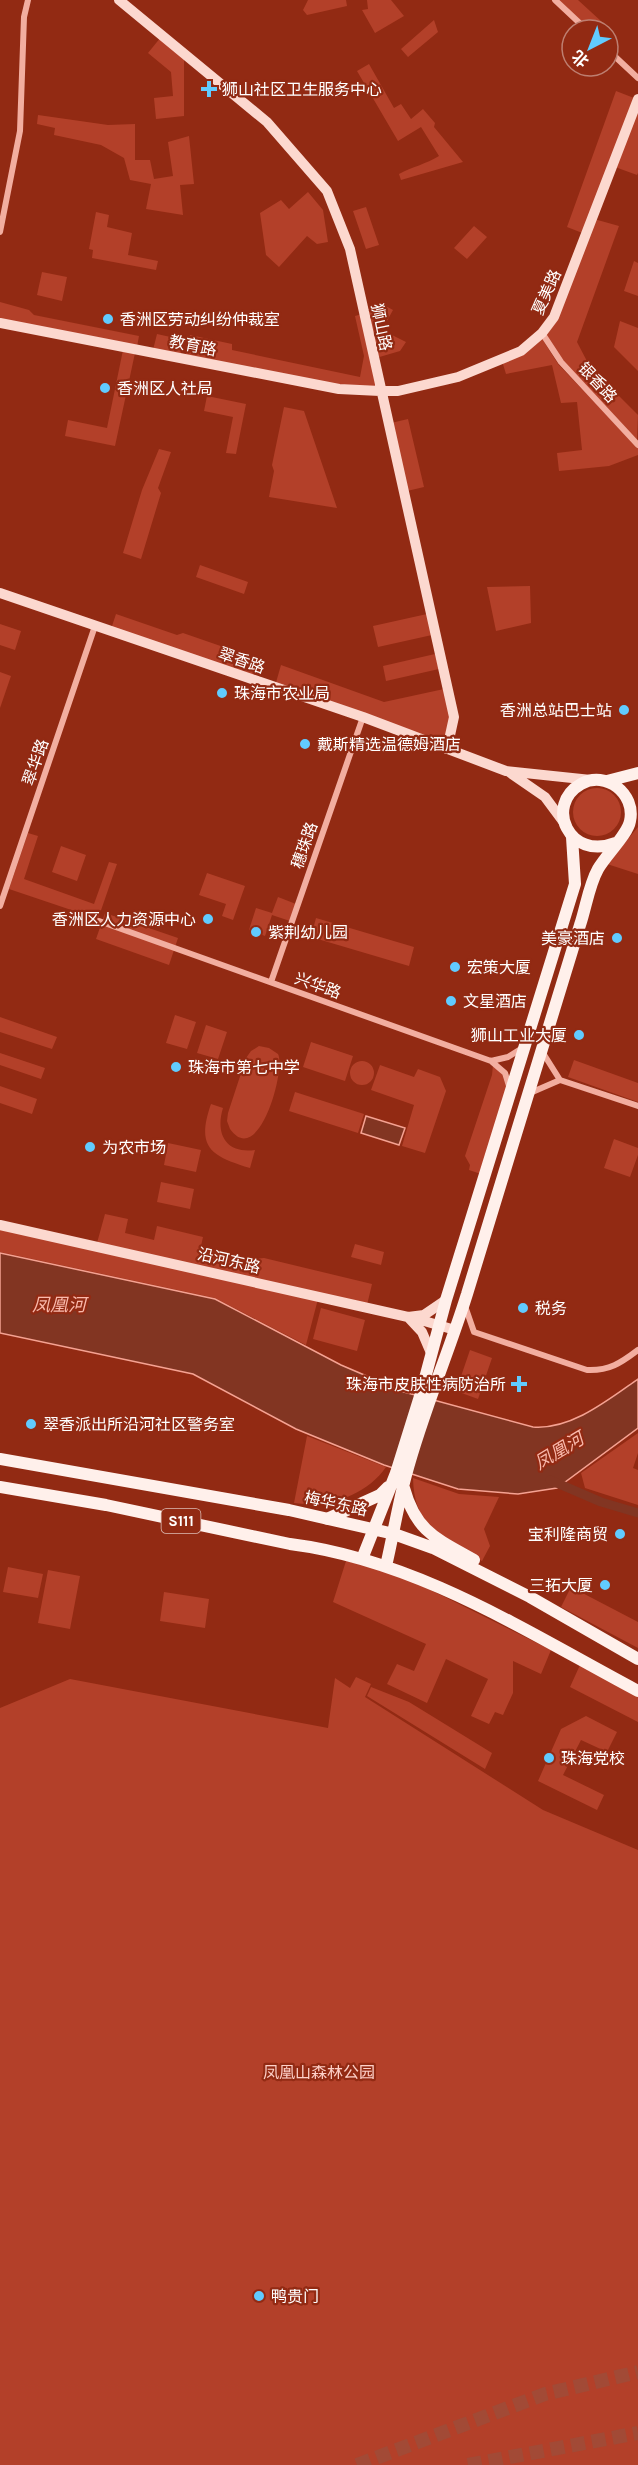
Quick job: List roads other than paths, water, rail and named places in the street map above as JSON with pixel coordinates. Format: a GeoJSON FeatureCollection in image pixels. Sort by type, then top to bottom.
{"type":"FeatureCollection","features":[{"type":"Feature","properties":{"kind":"main road"},"geometry":{"type":"LineString","coordinates":[[427,1394],[431,1353],[446,1300],[576,884],[572,837],[565,824],[563,813],[566,801],[580,784],[591,780],[607,781],[638,772]]}},
{"type":"Feature","properties":{"kind":"main road"},"geometry":{"type":"LineString","coordinates":[[572,837],[581,844],[604,847],[624,836],[634,822],[630,804],[617,786],[607,781]]}},
{"type":"Feature","properties":{"kind":"main road"},"geometry":{"type":"LineString","coordinates":[[362,1559],[373,1528],[399,1480],[427,1394],[455,1330],[530,1093],[596,872],[615,843]]}},
{"type":"Feature","properties":{"kind":"main road","name":"梅华东路"},"geometry":{"type":"LineString","coordinates":[[0,1459],[285,1509],[394,1534],[433,1548],[638,1659]]}},
{"type":"Feature","properties":{"kind":"main road"},"geometry":{"type":"LineString","coordinates":[[327,1519],[380,1495],[399,1480]]}},
{"type":"Feature","properties":{"kind":"main road"},"geometry":{"type":"LineString","coordinates":[[386,1566],[394,1534],[399,1480]]}},
{"type":"Feature","properties":{"kind":"main road"},"geometry":{"type":"LineString","coordinates":[[399,1480],[424,1530],[481,1565],[508,1587]]}},
{"type":"Feature","properties":{"kind":"main road","name":"S111"},"geometry":{"type":"LineString","coordinates":[[0,1487],[106,1505],[290,1544],[320,1547],[386,1566],[445,1589],[638,1691]]}},
{"type":"Feature","properties":{"kind":"street"},"geometry":{"type":"LineString","coordinates":[[0,232],[20,131],[24,17],[28,0]]}},
{"type":"Feature","properties":{"kind":"street","name":"狮山路"},"geometry":{"type":"LineString","coordinates":[[119,0],[267,122],[327,191],[350,249],[454,717],[447,749]]}},
{"type":"Feature","properties":{"kind":"street"},"geometry":{"type":"LineString","coordinates":[[555,0],[574,18]]}},
{"type":"Feature","properties":{"kind":"street"},"geometry":{"type":"LineString","coordinates":[[620,61],[638,78]]}},
{"type":"Feature","properties":{"kind":"street","name":"夏美路"},"geometry":{"type":"LineString","coordinates":[[380,391],[398,391],[458,377],[521,351],[542,333],[554,317],[638,99]]}},
{"type":"Feature","properties":{"kind":"street","name":"教育路"},"geometry":{"type":"LineString","coordinates":[[0,323],[339,390],[380,391]]}},
{"type":"Feature","properties":{"kind":"street","name":"银香路"},"geometry":{"type":"LineString","coordinates":[[542,333],[561,362],[638,445]]}},
{"type":"Feature","properties":{"kind":"street","name":"翠香路"},"geometry":{"type":"LineString","coordinates":[[0,593],[363,717],[507,771]]}},
{"type":"Feature","properties":{"kind":"street","name":"翠华路"},"geometry":{"type":"LineString","coordinates":[[0,906],[95,626]]}},
{"type":"Feature","properties":{"kind":"street","name":"穗珠路"},"geometry":{"type":"LineString","coordinates":[[271,982],[363,717]]}},
{"type":"Feature","properties":{"kind":"street"},"geometry":{"type":"LineString","coordinates":[[507,771],[591,780]]}},
{"type":"Feature","properties":{"kind":"street"},"geometry":{"type":"LineString","coordinates":[[507,771],[545,797],[565,824]]}},
{"type":"Feature","properties":{"kind":"street","name":"兴华路"},"geometry":{"type":"LineString","coordinates":[[99,921],[491,1061]]}},
{"type":"Feature","properties":{"kind":"street"},"geometry":{"type":"LineString","coordinates":[[491,1061],[508,1057],[526,1046]]}},
{"type":"Feature","properties":{"kind":"street"},"geometry":{"type":"LineString","coordinates":[[542,1053],[560,1080],[638,1106]]}},
{"type":"Feature","properties":{"kind":"street"},"geometry":{"type":"LineString","coordinates":[[491,1061],[505,1072],[511,1094]]}},
{"type":"Feature","properties":{"kind":"street"},"geometry":{"type":"LineString","coordinates":[[530,1093],[560,1080]]}},
{"type":"Feature","properties":{"kind":"street","name":"沿河东路"},"geometry":{"type":"LineString","coordinates":[[0,1225],[408,1317],[455,1330]]}},
{"type":"Feature","properties":{"kind":"street"},"geometry":{"type":"LineString","coordinates":[[408,1317],[424,1315],[446,1300]]}},
{"type":"Feature","properties":{"kind":"street"},"geometry":{"type":"LineString","coordinates":[[464,1302],[474,1332]]}},
{"type":"Feature","properties":{"kind":"street"},"geometry":{"type":"LineString","coordinates":[[408,1317],[422,1332],[431,1353]]}},
{"type":"Feature","properties":{"kind":"street"},"geometry":{"type":"LineString","coordinates":[[455,1330],[474,1332],[587,1370],[601,1371],[617,1366],[638,1350]]}},
{"type":"Feature","properties":{"kind":"water"},"geometry":{"type":"Polygon","coordinates":[[[366,1116],[405,1128],[399,1145],[361,1133],[366,1116]]]}},
{"type":"Feature","properties":{"kind":"water","name":"凤凰河"},"geometry":{"type":"Polygon","coordinates":[[[0,1253],[215,1299],[341,1365],[404,1392],[533,1427],[547,1427],[575,1419],[602,1404],[638,1379],[638,1428],[557,1488],[518,1494],[458,1489],[384,1465],[296,1429],[193,1374],[0,1333],[0,1253]]]}},
{"type":"Feature","properties":{"kind":"waterway"},"geometry":{"type":"LineString","coordinates":[[550,1480],[601,1502],[638,1513]]}},
{"type":"Feature","properties":{"kind":"tunnel"},"geometry":{"type":"LineString","coordinates":[[357,2465],[545,2394],[638,2372]]}},
{"type":"Feature","properties":{"kind":"tunnel"},"geometry":{"type":"LineString","coordinates":[[468,2465],[638,2433]]}},
{"type":"Feature","properties":{"kind":"place","name":"狮山社区卫生服务中心"},"geometry":{"type":"Point","coordinates":[209,89]}},
{"type":"Feature","properties":{"kind":"place","name":"香洲区劳动纠纷仲裁室"},"geometry":{"type":"Point","coordinates":[108,319]}},
{"type":"Feature","properties":{"kind":"place","name":"香洲区人社局"},"geometry":{"type":"Point","coordinates":[105,388]}},
{"type":"Feature","properties":{"kind":"place","name":"珠海市农业局"},"geometry":{"type":"Point","coordinates":[222,693]}},
{"type":"Feature","properties":{"kind":"place","name":"香洲总站巴士站"},"geometry":{"type":"Point","coordinates":[624,710]}},
{"type":"Feature","properties":{"kind":"place","name":"戴斯精选温德姆酒店"},"geometry":{"type":"Point","coordinates":[305,744]}},
{"type":"Feature","properties":{"kind":"place","name":"香洲区人力资源中心"},"geometry":{"type":"Point","coordinates":[208,919]}},
{"type":"Feature","properties":{"kind":"place","name":"紫荆幼儿园"},"geometry":{"type":"Point","coordinates":[256,932]}},
{"type":"Feature","properties":{"kind":"place","name":"美豪酒店"},"geometry":{"type":"Point","coordinates":[617,938]}},
{"type":"Feature","properties":{"kind":"place","name":"宏策大厦"},"geometry":{"type":"Point","coordinates":[455,967]}},
{"type":"Feature","properties":{"kind":"place","name":"文星酒店"},"geometry":{"type":"Point","coordinates":[451,1001]}},
{"type":"Feature","properties":{"kind":"place","name":"狮山工业大厦"},"geometry":{"type":"Point","coordinates":[579,1035]}},
{"type":"Feature","properties":{"kind":"place","name":"珠海市第七中学"},"geometry":{"type":"Point","coordinates":[176,1067]}},
{"type":"Feature","properties":{"kind":"place","name":"为农市场"},"geometry":{"type":"Point","coordinates":[90,1147]}},
{"type":"Feature","properties":{"kind":"place","name":"税务"},"geometry":{"type":"Point","coordinates":[523,1308]}},
{"type":"Feature","properties":{"kind":"place","name":"珠海市皮肤性病防治所"},"geometry":{"type":"Point","coordinates":[519,1384]}},
{"type":"Feature","properties":{"kind":"place","name":"翠香派出所沿河社区警务室"},"geometry":{"type":"Point","coordinates":[31,1424]}},
{"type":"Feature","properties":{"kind":"place","name":"宝利隆商贸"},"geometry":{"type":"Point","coordinates":[620,1534]}},
{"type":"Feature","properties":{"kind":"place","name":"三拓大厦"},"geometry":{"type":"Point","coordinates":[605,1585]}},
{"type":"Feature","properties":{"kind":"place","name":"珠海党校"},"geometry":{"type":"Point","coordinates":[549,1758]}},
{"type":"Feature","properties":{"kind":"place","name":"鸭贵门"},"geometry":{"type":"Point","coordinates":[259,2296]}},
{"type":"Feature","properties":{"kind":"park label","name":"凤凰山森林公园"},"geometry":{"type":"Point","coordinates":[319,2072]}}]}
